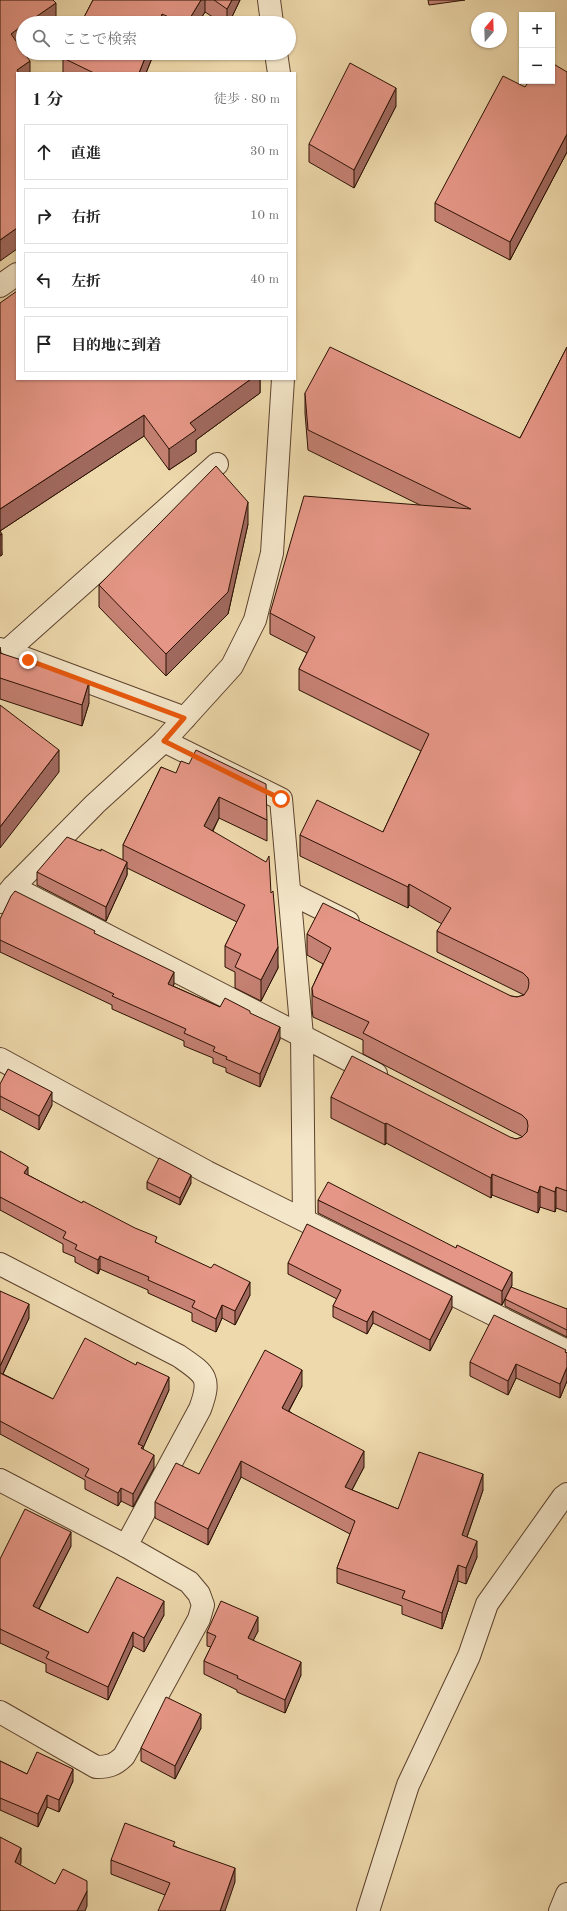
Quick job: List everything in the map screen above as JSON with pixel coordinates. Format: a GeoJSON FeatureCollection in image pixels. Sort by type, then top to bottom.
{"type":"FeatureCollection","features":[{"type":"Feature","properties":{"kind":"street"},"geometry":{"type":"LineString","coordinates":[[269,0],[271,16]]}},
{"type":"Feature","properties":{"kind":"street"},"geometry":{"type":"LineString","coordinates":[[277,60],[279,72]]}},
{"type":"Feature","properties":{"kind":"street"},"geometry":{"type":"LineString","coordinates":[[0,286],[16,275]]}},
{"type":"Feature","properties":{"kind":"street"},"geometry":{"type":"LineString","coordinates":[[283,380],[272,553],[255,620],[232,666],[164,741],[95,804],[6,894],[302,1036],[392,1083]]}},
{"type":"Feature","properties":{"kind":"street"},"geometry":{"type":"LineString","coordinates":[[184,718],[3,651],[217,464]]}},
{"type":"Feature","properties":{"kind":"street"},"geometry":{"type":"LineString","coordinates":[[164,741],[281,799],[302,1036],[304,1218]]}},
{"type":"Feature","properties":{"kind":"street"},"geometry":{"type":"LineString","coordinates":[[290,893],[368,932]]}},
{"type":"Feature","properties":{"kind":"street"},"geometry":{"type":"LineString","coordinates":[[0,1059],[207,1172],[304,1218],[567,1351]]}},
{"type":"Feature","properties":{"kind":"street"},"geometry":{"type":"LineString","coordinates":[[0,1264],[179,1356],[198,1370],[206,1382],[205,1395],[200,1409],[126,1546]]}},
{"type":"Feature","properties":{"kind":"street"},"geometry":{"type":"LineString","coordinates":[[0,1480],[126,1546],[189,1582],[199,1594],[202,1605],[200,1619],[124,1756],[115,1765],[107,1767],[96,1766],[0,1712]]}},
{"type":"Feature","properties":{"kind":"street"},"geometry":{"type":"LineString","coordinates":[[368,1911],[408,1785],[469,1656],[487,1604],[563,1497],[567,1494]]}},
{"type":"Feature","properties":{"kind":"street"},"geometry":{"type":"LineString","coordinates":[[560,1911],[567,1894]]}},
{"type":"Feature","properties":{"kind":"building"},"geometry":{"type":"Polygon","coordinates":[[[0,0],[53,0],[56,3],[37,16],[16,16],[16,30],[11,34],[16,41],[16,60],[30,61],[17,70],[18,72],[16,72],[16,229],[0,240],[0,0]]]}},
{"type":"Feature","properties":{"kind":"building"},"geometry":{"type":"Polygon","coordinates":[[[93,0],[201,0],[191,16],[166,16],[162,14],[161,16],[85,16],[93,0]]]}},
{"type":"Feature","properties":{"kind":"building"},"geometry":{"type":"Polygon","coordinates":[[[214,0],[232,0],[227,9],[214,0]]]}},
{"type":"Feature","properties":{"kind":"building"},"geometry":{"type":"Polygon","coordinates":[[[67,60],[144,60],[139,72],[92,72],[67,60]]]}},
{"type":"Feature","properties":{"kind":"building"},"geometry":{"type":"Polygon","coordinates":[[[350,63],[396,88],[354,170],[309,144],[350,63]]]}},
{"type":"Feature","properties":{"kind":"building"},"geometry":{"type":"Polygon","coordinates":[[[555,65],[567,72],[567,134],[510,242],[435,203],[503,76],[525,87],[527,84],[555,84],[555,65]]]}},
{"type":"Feature","properties":{"kind":"building"},"geometry":{"type":"Polygon","coordinates":[[[16,292],[16,380],[250,380],[190,423],[196,430],[169,449],[144,415],[0,509],[0,303],[16,292]]]}},
{"type":"Feature","properties":{"kind":"building"},"geometry":{"type":"Polygon","coordinates":[[[330,347],[520,438],[567,347],[567,1191],[556,1187],[555,1192],[540,1186],[538,1193],[492,1174],[491,1178],[386,1123],[385,1124],[331,1097],[352,1056],[510,1137],[516,1139],[522,1137],[527,1132],[528,1126],[527,1120],[522,1115],[363,1033],[369,1022],[313,996],[312,988],[331,948],[307,934],[323,903],[511,996],[517,997],[524,995],[528,989],[529,983],[528,978],[523,973],[437,931],[451,908],[409,884],[408,887],[300,835],[317,800],[383,832],[429,734],[299,669],[315,637],[270,613],[304,496],[471,509],[308,430],[305,393],[330,347]]]}},
{"type":"Feature","properties":{"kind":"building"},"geometry":{"type":"Polygon","coordinates":[[[216,466],[248,502],[228,592],[166,654],[99,585],[216,466]]]}},
{"type":"Feature","properties":{"kind":"building"},"geometry":{"type":"Polygon","coordinates":[[[0,653],[89,682],[82,705],[0,678],[0,653]]]}},
{"type":"Feature","properties":{"kind":"building"},"geometry":{"type":"Polygon","coordinates":[[[0,705],[59,750],[0,827],[0,705]]]}},
{"type":"Feature","properties":{"kind":"building"},"geometry":{"type":"Polygon","coordinates":[[[196,750],[266,784],[267,820],[219,797],[204,826],[266,862],[269,856],[271,893],[273,891],[278,947],[261,980],[235,967],[241,954],[225,946],[245,905],[123,845],[161,767],[176,773],[181,761],[189,764],[196,750]]]}},
{"type":"Feature","properties":{"kind":"building"},"geometry":{"type":"Polygon","coordinates":[[[67,837],[101,851],[101,849],[127,862],[106,907],[37,872],[67,837]]]}},
{"type":"Feature","properties":{"kind":"building"},"geometry":{"type":"Polygon","coordinates":[[[15,891],[95,931],[94,933],[174,972],[168,984],[220,1007],[225,998],[250,1011],[250,1013],[280,1027],[260,1074],[226,1059],[227,1057],[213,1051],[215,1047],[184,1033],[186,1029],[112,996],[114,994],[0,940],[0,919],[15,891]]]}},
{"type":"Feature","properties":{"kind":"building"},"geometry":{"type":"Polygon","coordinates":[[[8,1069],[52,1092],[39,1116],[0,1096],[0,1084],[8,1069]]]}},
{"type":"Feature","properties":{"kind":"building"},"geometry":{"type":"Polygon","coordinates":[[[0,1151],[28,1167],[24,1173],[82,1203],[83,1201],[135,1228],[157,1237],[155,1242],[211,1268],[214,1264],[250,1282],[235,1311],[222,1305],[216,1319],[192,1307],[195,1301],[148,1280],[149,1277],[100,1256],[98,1260],[75,1249],[77,1245],[63,1238],[66,1232],[0,1197],[0,1151]]]}},
{"type":"Feature","properties":{"kind":"building"},"geometry":{"type":"Polygon","coordinates":[[[159,1158],[191,1175],[180,1198],[147,1182],[159,1158]]]}},
{"type":"Feature","properties":{"kind":"building"},"geometry":{"type":"Polygon","coordinates":[[[328,1182],[456,1248],[457,1245],[512,1272],[502,1291],[318,1200],[328,1182]]]}},
{"type":"Feature","properties":{"kind":"building"},"geometry":{"type":"Polygon","coordinates":[[[307,1224],[452,1296],[430,1340],[373,1311],[367,1322],[333,1306],[341,1290],[288,1263],[307,1224]]]}},
{"type":"Feature","properties":{"kind":"building"},"geometry":{"type":"Polygon","coordinates":[[[511,1287],[567,1309],[567,1330],[505,1299],[511,1287]]]}},
{"type":"Feature","properties":{"kind":"building"},"geometry":{"type":"Polygon","coordinates":[[[0,1291],[29,1304],[0,1366],[0,1291]]]}},
{"type":"Feature","properties":{"kind":"building"},"geometry":{"type":"Polygon","coordinates":[[[494,1315],[566,1350],[567,1367],[560,1384],[516,1364],[508,1381],[470,1362],[494,1315]]]}},
{"type":"Feature","properties":{"kind":"building"},"geometry":{"type":"Polygon","coordinates":[[[85,1338],[136,1365],[137,1362],[169,1377],[138,1444],[143,1446],[141,1448],[154,1455],[133,1494],[121,1488],[118,1493],[85,1476],[89,1469],[0,1421],[0,1373],[53,1399],[85,1338]]]}},
{"type":"Feature","properties":{"kind":"building"},"geometry":{"type":"Polygon","coordinates":[[[265,1350],[302,1370],[282,1408],[364,1451],[345,1487],[398,1509],[419,1452],[483,1474],[462,1535],[477,1541],[466,1568],[458,1565],[442,1613],[402,1598],[405,1591],[337,1568],[355,1521],[241,1461],[208,1529],[155,1502],[176,1463],[199,1474],[265,1350]]]}},
{"type":"Feature","properties":{"kind":"building"},"geometry":{"type":"Polygon","coordinates":[[[25,1509],[71,1532],[33,1606],[88,1633],[117,1577],[164,1601],[144,1638],[133,1632],[108,1687],[46,1658],[49,1652],[0,1629],[0,1559],[25,1509]]]}},
{"type":"Feature","properties":{"kind":"building"},"geometry":{"type":"Polygon","coordinates":[[[221,1601],[258,1617],[248,1638],[301,1662],[285,1700],[237,1678],[238,1676],[204,1661],[216,1636],[207,1632],[221,1601]]]}},
{"type":"Feature","properties":{"kind":"building"},"geometry":{"type":"Polygon","coordinates":[[[166,1697],[201,1714],[175,1766],[141,1748],[166,1697]]]}},
{"type":"Feature","properties":{"kind":"building"},"geometry":{"type":"Polygon","coordinates":[[[37,1752],[73,1769],[59,1800],[47,1795],[38,1814],[0,1798],[0,1761],[27,1774],[37,1752]]]}},
{"type":"Feature","properties":{"kind":"building"},"geometry":{"type":"Polygon","coordinates":[[[125,1823],[175,1842],[173,1846],[235,1868],[220,1911],[158,1911],[170,1883],[111,1860],[125,1823]]]}},
{"type":"Feature","properties":{"kind":"building"},"geometry":{"type":"Polygon","coordinates":[[[0,1837],[21,1848],[15,1862],[55,1884],[63,1869],[87,1881],[87,1891],[77,1911],[0,1911],[0,1837]]]}},
{"type":"Feature","properties":{"kind":"route"},"geometry":{"type":"LineString","coordinates":[[28,660],[184,718],[164,741],[281,799]]}}]}
